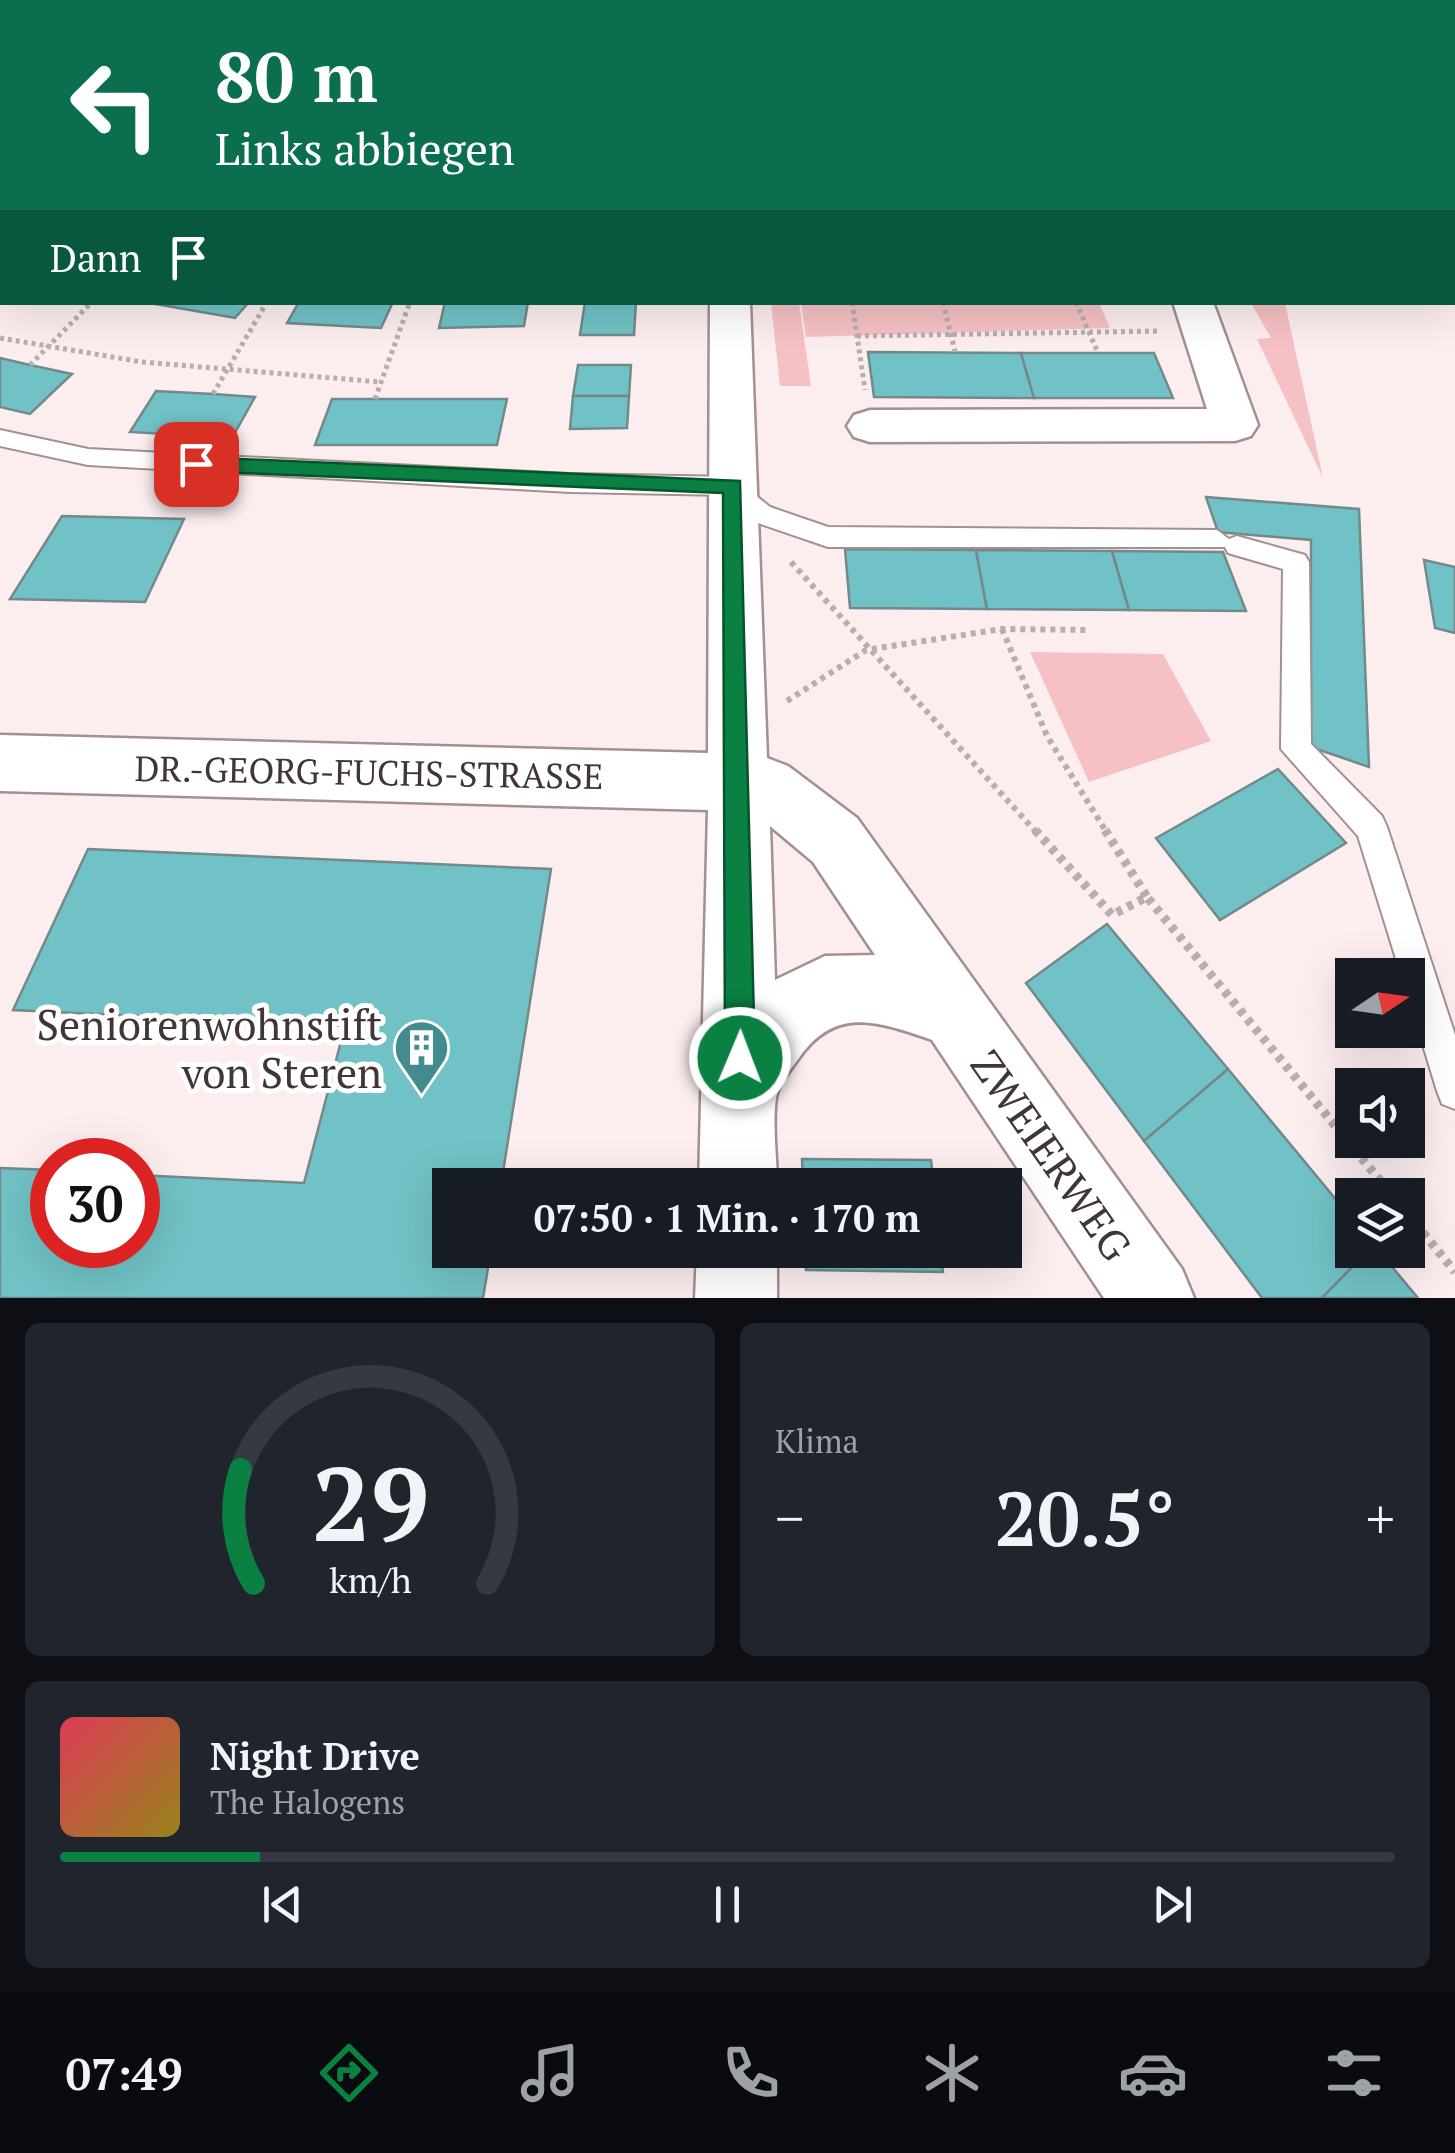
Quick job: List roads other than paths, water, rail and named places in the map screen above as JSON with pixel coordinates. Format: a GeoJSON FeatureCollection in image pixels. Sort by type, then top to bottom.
{"type":"FeatureCollection","features":[{"type":"Feature","properties":{"kind":"street"},"geometry":{"type":"LineString","coordinates":[[730,305],[738,1168]]}},
{"type":"Feature","properties":{"kind":"street"},"geometry":{"type":"LineString","coordinates":[[870,426],[1236,425],[1198,316]]}},
{"type":"Feature","properties":{"kind":"street","name":"DR.-GEORG-FUCHS-STRASSE"},"geometry":{"type":"LineString","coordinates":[[6,775],[736,758]]}},
{"type":"Feature","properties":{"kind":"street","name":"ZWEIERWEG"},"geometry":{"type":"LineString","coordinates":[[736,758],[836,840],[902,931],[951,1012],[1153,1298]]}},
{"type":"Feature","properties":{"kind":"street"},"geometry":{"type":"LineString","coordinates":[[740,1089],[767,1037],[801,999],[849,984],[904,995],[951,1012]]}},
{"type":"Feature","properties":{"kind":"street"},"geometry":{"type":"LineString","coordinates":[[736,1298],[737,1268]]}},
{"type":"Feature","properties":{"kind":"lane"},"geometry":{"type":"LineString","coordinates":[[0,438],[88,457],[550,482],[733,486],[761,514],[828,536],[1227,543],[1296,562],[1296,748],[1372,826],[1455,1091]]}},
{"type":"Feature","properties":{"kind":"place","name":"Seniorenwohnstift von Steren"},"geometry":{"type":"Point","coordinates":[421,1097]}}]}
